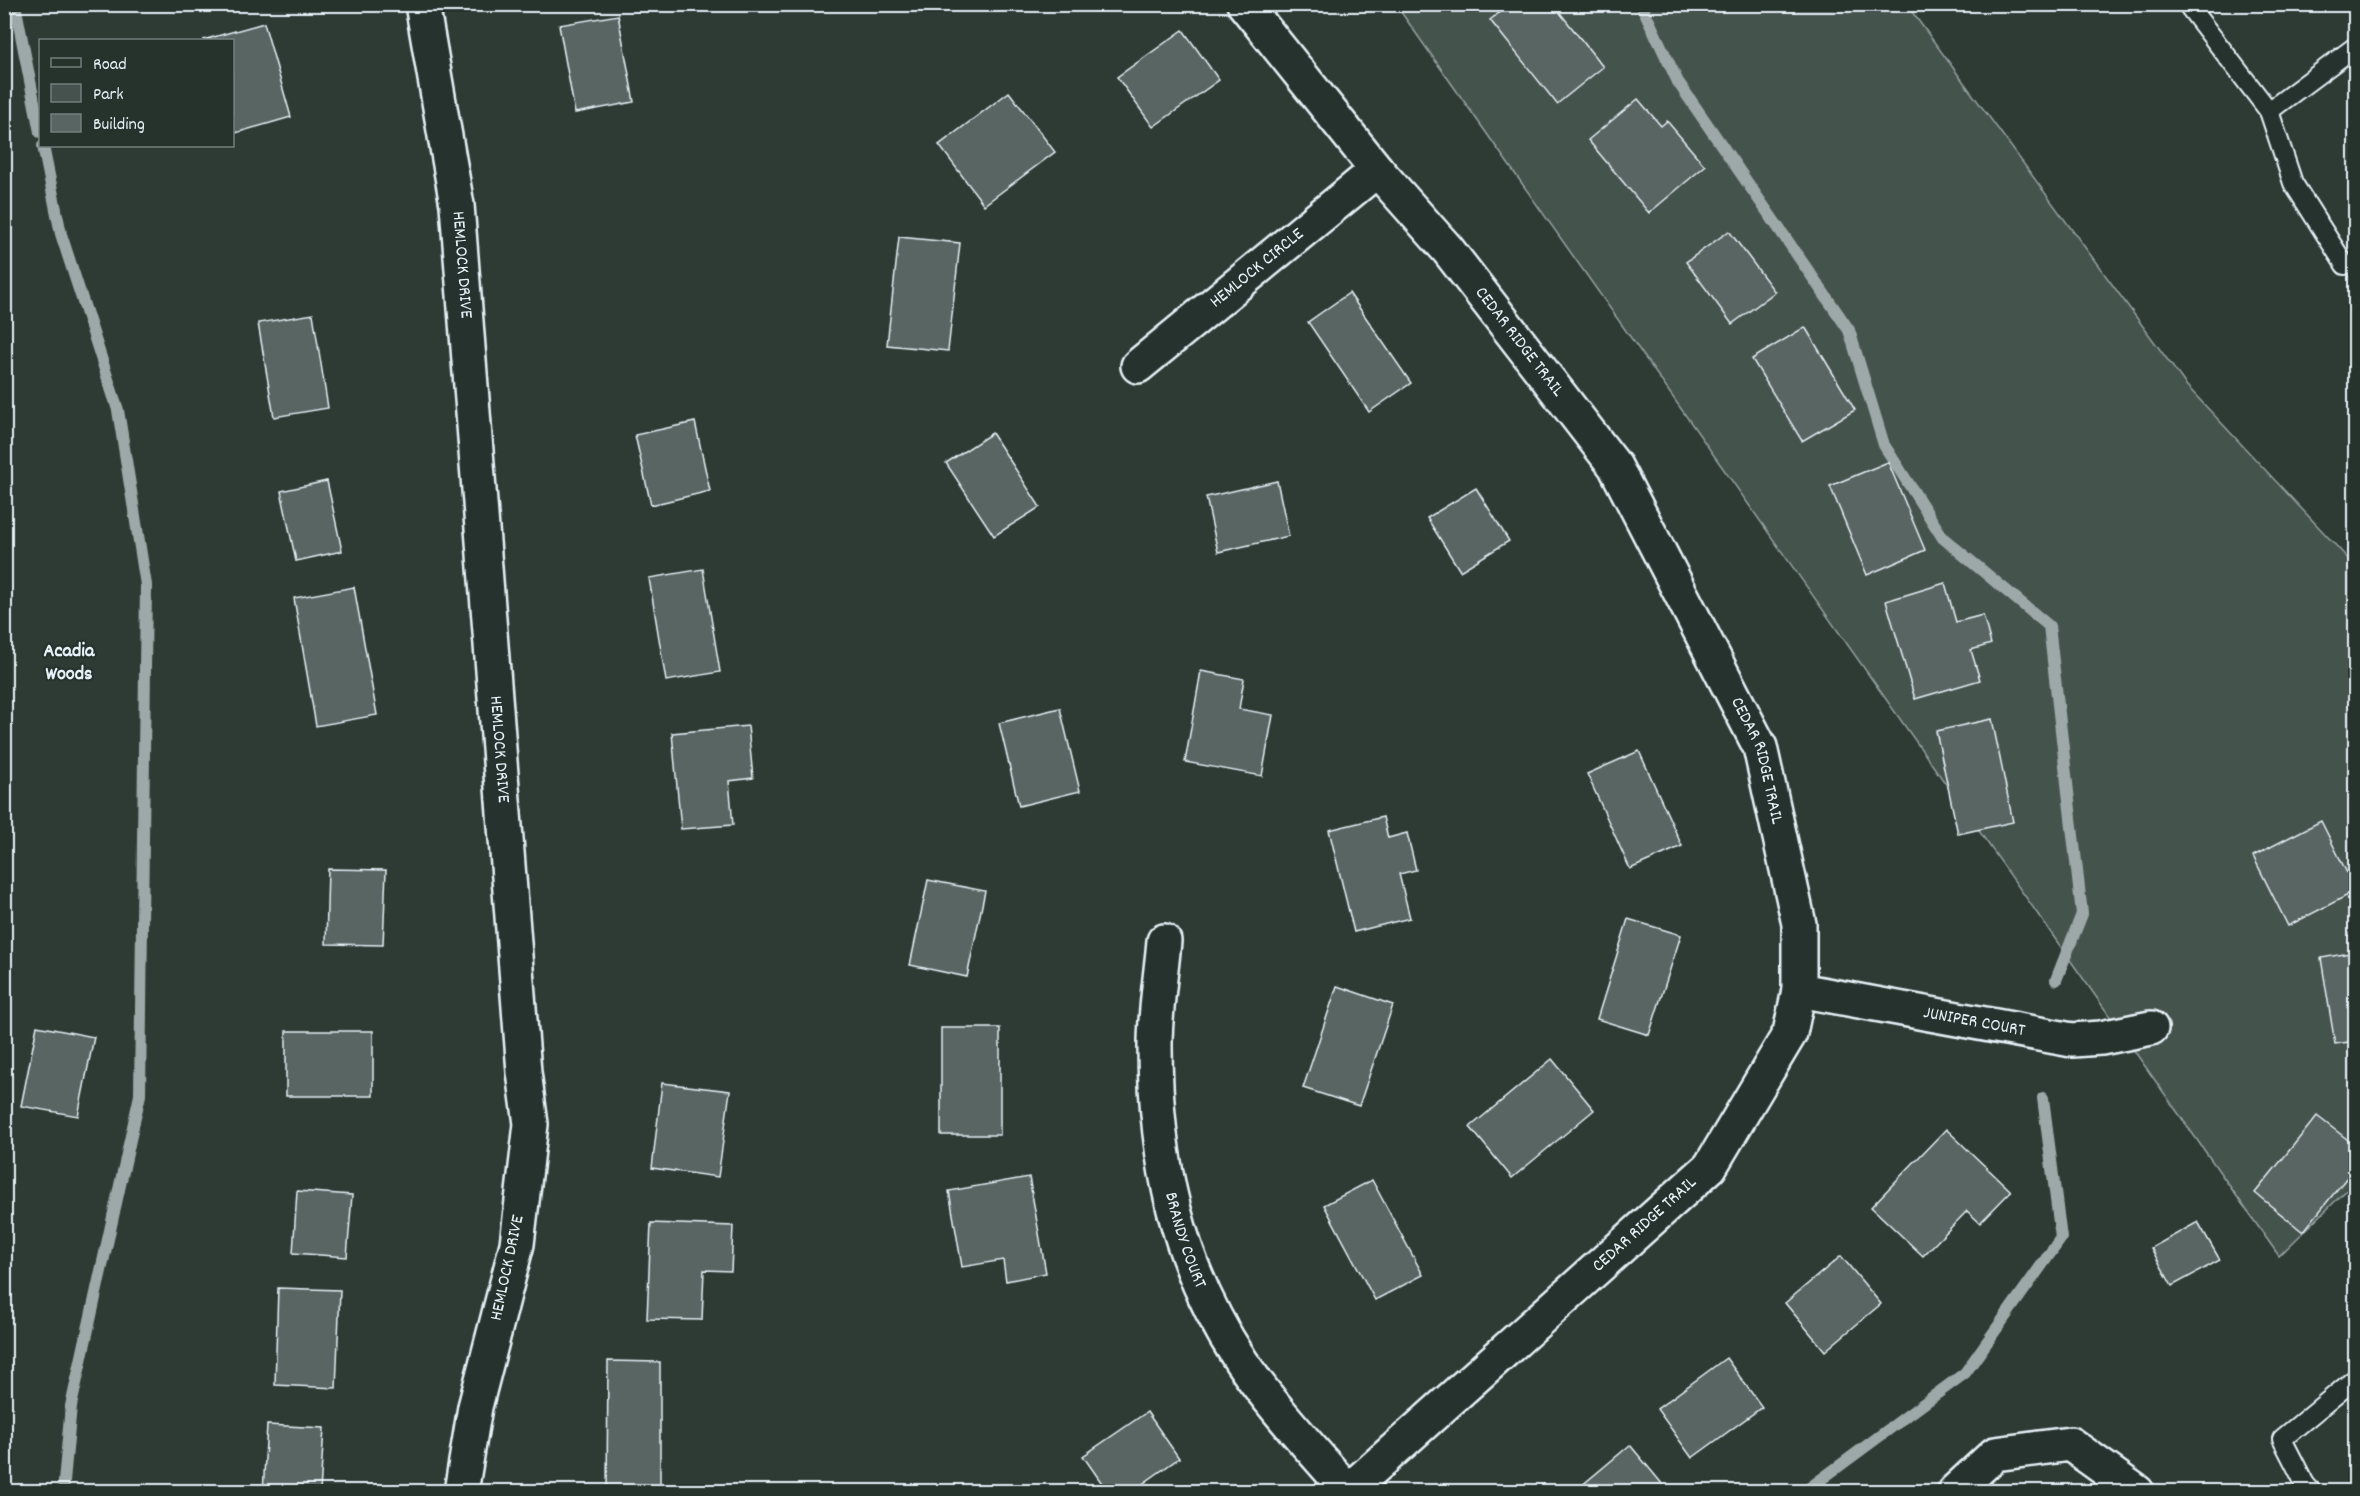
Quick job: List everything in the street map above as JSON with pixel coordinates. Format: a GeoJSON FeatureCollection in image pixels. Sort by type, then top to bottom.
{"type":"FeatureCollection","features":[{"type":"Feature","properties":{"kind":"street","name":"HEMLOCK DRIVE"},"geometry":{"type":"LineString","coordinates":[[422,4],[457,205],[524,1072],[531,1124],[517,1244],[475,1407],[461,1491]]}},
{"type":"Feature","properties":{"kind":"street","name":"CEDAR RIDGE TRAIL"},"geometry":{"type":"LineString","coordinates":[[1244,4],[1377,170],[1448,250],[1615,466],[1760,747],[1799,924],[1798,990],[1790,1034],[1710,1167],[1347,1491]]}},
{"type":"Feature","properties":{"kind":"street","name":"HEMLOCK CIRCLE"},"geometry":{"type":"LineString","coordinates":[[1138,366],[1377,170]]}},
{"type":"Feature","properties":{"kind":"street","name":"BRANDY COURT"},"geometry":{"type":"LineString","coordinates":[[1164,941],[1155,1044],[1160,1130],[1169,1196],[1190,1263],[1214,1316],[1242,1362],[1271,1401],[1347,1491]]}},
{"type":"Feature","properties":{"kind":"street","name":"JUNIPER COURT"},"geometry":{"type":"LineString","coordinates":[[1798,990],[2072,1040],[2101,1038],[2151,1028]]}},
{"type":"Feature","properties":{"kind":"street"},"geometry":{"type":"LineString","coordinates":[[1954,1491],[1995,1454],[2070,1444],[2137,1491]]}},
{"type":"Feature","properties":{"kind":"lane"},"geometry":{"type":"LineString","coordinates":[[2187,4],[2269,111],[2293,183],[2345,265]]}},
{"type":"Feature","properties":{"kind":"lane"},"geometry":{"type":"LineString","coordinates":[[2269,111],[2355,46]]}},
{"type":"Feature","properties":{"kind":"lane"},"geometry":{"type":"LineString","coordinates":[[2312,1491],[2305,1484],[2282,1439],[2355,1378]]}},
{"type":"Feature","properties":{"kind":"green space"},"geometry":{"type":"Polygon","coordinates":[[[1396,5],[1907,5],[2186,385],[2355,566],[2355,1182],[2279,1256],[1396,5]]]}},
{"type":"Feature","properties":{"kind":"building"},"geometry":{"type":"Polygon","coordinates":[[[1510,4],[1553,4],[1603,67],[1557,104],[1490,20],[1510,4]]]}},
{"type":"Feature","properties":{"kind":"building"},"geometry":{"type":"Polygon","coordinates":[[[618,15],[634,102],[575,113],[559,25],[618,15]]]}},
{"type":"Feature","properties":{"kind":"building"},"geometry":{"type":"Polygon","coordinates":[[[264,23],[291,117],[234,133],[234,39],[207,39],[264,23]]]}},
{"type":"Feature","properties":{"kind":"building"},"geometry":{"type":"Polygon","coordinates":[[[1183,30],[1219,80],[1153,127],[1117,77],[1183,30]]]}},
{"type":"Feature","properties":{"kind":"building"},"geometry":{"type":"Polygon","coordinates":[[[1009,92],[1055,152],[984,205],[939,145],[1009,92]]]}},
{"type":"Feature","properties":{"kind":"building"},"geometry":{"type":"Polygon","coordinates":[[[1638,99],[1661,126],[1667,121],[1705,166],[1649,213],[1588,140],[1638,99]]]}},
{"type":"Feature","properties":{"kind":"building"},"geometry":{"type":"Polygon","coordinates":[[[1729,231],[1775,292],[1732,324],[1686,262],[1729,231]]]}},
{"type":"Feature","properties":{"kind":"building"},"geometry":{"type":"Polygon","coordinates":[[[899,237],[960,243],[948,351],[887,345],[899,237]]]}},
{"type":"Feature","properties":{"kind":"building"},"geometry":{"type":"Polygon","coordinates":[[[1349,293],[1411,383],[1369,412],[1308,322],[1349,293]]]}},
{"type":"Feature","properties":{"kind":"building"},"geometry":{"type":"Polygon","coordinates":[[[313,314],[328,408],[274,417],[258,323],[313,314]]]}},
{"type":"Feature","properties":{"kind":"building"},"geometry":{"type":"Polygon","coordinates":[[[1805,327],[1855,410],[1802,441],[1752,359],[1805,327]]]}},
{"type":"Feature","properties":{"kind":"building"},"geometry":{"type":"Polygon","coordinates":[[[695,422],[710,491],[651,505],[635,435],[695,422]]]}},
{"type":"Feature","properties":{"kind":"building"},"geometry":{"type":"Polygon","coordinates":[[[992,433],[1040,507],[994,536],[946,463],[992,433]]]}},
{"type":"Feature","properties":{"kind":"building"},"geometry":{"type":"Polygon","coordinates":[[[1888,462],[1925,550],[1867,575],[1830,486],[1888,462]]]}},
{"type":"Feature","properties":{"kind":"building"},"geometry":{"type":"Polygon","coordinates":[[[327,481],[342,551],[296,561],[281,491],[327,481]]]}},
{"type":"Feature","properties":{"kind":"building"},"geometry":{"type":"Polygon","coordinates":[[[1277,481],[1289,536],[1218,552],[1206,497],[1277,481]]]}},
{"type":"Feature","properties":{"kind":"building"},"geometry":{"type":"Polygon","coordinates":[[[1476,488],[1509,541],[1460,571],[1427,518],[1476,488]]]}},
{"type":"Feature","properties":{"kind":"building"},"geometry":{"type":"Polygon","coordinates":[[[703,569],[720,672],[666,681],[649,578],[703,569]]]}},
{"type":"Feature","properties":{"kind":"building"},"geometry":{"type":"Polygon","coordinates":[[[1945,583],[1956,622],[1983,615],[1991,644],[1971,650],[1980,680],[1915,699],[1886,601],[1945,583]]]}},
{"type":"Feature","properties":{"kind":"building"},"geometry":{"type":"Polygon","coordinates":[[[354,587],[377,715],[316,726],[294,598],[354,587]]]}},
{"type":"Feature","properties":{"kind":"building"},"geometry":{"type":"Polygon","coordinates":[[[1201,671],[1244,679],[1239,709],[1273,715],[1262,776],[1185,762],[1201,671]]]}},
{"type":"Feature","properties":{"kind":"building"},"geometry":{"type":"Polygon","coordinates":[[[1060,708],[1080,791],[1019,806],[999,723],[1060,708]]]}},
{"type":"Feature","properties":{"kind":"building"},"geometry":{"type":"Polygon","coordinates":[[[1992,719],[2013,822],[1958,834],[1936,731],[1992,719]]]}},
{"type":"Feature","properties":{"kind":"building"},"geometry":{"type":"Polygon","coordinates":[[[748,726],[753,778],[729,781],[733,825],[681,829],[672,733],[748,726]]]}},
{"type":"Feature","properties":{"kind":"building"},"geometry":{"type":"Polygon","coordinates":[[[1639,751],[1682,846],[1630,869],[1587,774],[1639,751]]]}},
{"type":"Feature","properties":{"kind":"building"},"geometry":{"type":"Polygon","coordinates":[[[1383,817],[1388,838],[1407,833],[1416,870],[1399,874],[1410,918],[1354,932],[1329,830],[1383,817]]]}},
{"type":"Feature","properties":{"kind":"building"},"geometry":{"type":"Polygon","coordinates":[[[2321,821],[2356,891],[2288,926],[2253,856],[2321,821]]]}},
{"type":"Feature","properties":{"kind":"building"},"geometry":{"type":"Polygon","coordinates":[[[328,869],[386,870],[383,945],[326,944],[328,869]]]}},
{"type":"Feature","properties":{"kind":"building"},"geometry":{"type":"Polygon","coordinates":[[[928,880],[985,891],[967,977],[910,965],[928,880]]]}},
{"type":"Feature","properties":{"kind":"building"},"geometry":{"type":"Polygon","coordinates":[[[1628,919],[1681,935],[1649,1035],[1597,1019],[1628,919]]]}},
{"type":"Feature","properties":{"kind":"building"},"geometry":{"type":"Polygon","coordinates":[[[2356,952],[2356,1041],[2335,1044],[2321,958],[2356,952]]]}},
{"type":"Feature","properties":{"kind":"building"},"geometry":{"type":"Polygon","coordinates":[[[1337,986],[1393,1005],[1359,1106],[1303,1088],[1337,986]]]}},
{"type":"Feature","properties":{"kind":"building"},"geometry":{"type":"Polygon","coordinates":[[[37,1026],[94,1037],[78,1116],[21,1106],[37,1026]]]}},
{"type":"Feature","properties":{"kind":"building"},"geometry":{"type":"Polygon","coordinates":[[[941,1028],[1000,1028],[1000,1135],[941,1135],[941,1028]]]}},
{"type":"Feature","properties":{"kind":"building"},"geometry":{"type":"Polygon","coordinates":[[[286,1031],[373,1031],[373,1096],[286,1096],[286,1031]]]}},
{"type":"Feature","properties":{"kind":"building"},"geometry":{"type":"Polygon","coordinates":[[[1552,1059],[1594,1110],[1512,1178],[1470,1127],[1552,1059]]]}},
{"type":"Feature","properties":{"kind":"building"},"geometry":{"type":"Polygon","coordinates":[[[662,1083],[730,1091],[718,1177],[652,1168],[662,1083]]]}},
{"type":"Feature","properties":{"kind":"building"},"geometry":{"type":"Polygon","coordinates":[[[2317,1116],[2356,1146],[2356,1166],[2303,1232],[2255,1193],[2317,1116]]]}},
{"type":"Feature","properties":{"kind":"building"},"geometry":{"type":"Polygon","coordinates":[[[1946,1129],[2011,1191],[1980,1223],[1967,1211],[1923,1256],[1871,1207],[1946,1129]]]}},
{"type":"Feature","properties":{"kind":"building"},"geometry":{"type":"Polygon","coordinates":[[[1029,1177],[1046,1273],[1006,1281],[1003,1260],[962,1267],[949,1191],[1029,1177]]]}},
{"type":"Feature","properties":{"kind":"building"},"geometry":{"type":"Polygon","coordinates":[[[1372,1180],[1423,1275],[1375,1300],[1324,1205],[1372,1180]]]}},
{"type":"Feature","properties":{"kind":"building"},"geometry":{"type":"Polygon","coordinates":[[[297,1191],[352,1195],[347,1257],[293,1253],[297,1191]]]}},
{"type":"Feature","properties":{"kind":"building"},"geometry":{"type":"Polygon","coordinates":[[[2198,1222],[2220,1260],[2172,1286],[2151,1248],[2198,1222]]]}},
{"type":"Feature","properties":{"kind":"building"},"geometry":{"type":"Polygon","coordinates":[[[651,1223],[733,1226],[731,1271],[704,1270],[702,1320],[647,1319],[651,1223]]]}},
{"type":"Feature","properties":{"kind":"building"},"geometry":{"type":"Polygon","coordinates":[[[1841,1256],[1881,1304],[1825,1351],[1785,1303],[1841,1256]]]}},
{"type":"Feature","properties":{"kind":"building"},"geometry":{"type":"Polygon","coordinates":[[[278,1288],[340,1290],[336,1388],[275,1385],[278,1288]]]}},
{"type":"Feature","properties":{"kind":"building"},"geometry":{"type":"Polygon","coordinates":[[[1726,1358],[1762,1407],[1692,1458],[1657,1409],[1726,1358]]]}},
{"type":"Feature","properties":{"kind":"building"},"geometry":{"type":"Polygon","coordinates":[[[608,1361],[660,1362],[660,1492],[607,1492],[608,1361]]]}},
{"type":"Feature","properties":{"kind":"building"},"geometry":{"type":"Polygon","coordinates":[[[1147,1412],[1179,1458],[1131,1492],[1108,1492],[1083,1456],[1147,1412]]]}},
{"type":"Feature","properties":{"kind":"building"},"geometry":{"type":"Polygon","coordinates":[[[267,1425],[324,1428],[320,1492],[263,1492],[267,1425]]]}},
{"type":"Feature","properties":{"kind":"building"},"geometry":{"type":"Polygon","coordinates":[[[1630,1445],[1668,1491],[1574,1492],[1630,1445]]]}},
{"type":"Feature","properties":{"kind":"waterway"},"geometry":{"type":"LineString","coordinates":[[15,4],[39,127]]}},
{"type":"Feature","properties":{"kind":"waterway"},"geometry":{"type":"LineString","coordinates":[[1641,4],[1678,82],[1849,330],[1884,445],[1943,538],[2049,626],[2082,914],[2056,980]]}},
{"type":"Feature","properties":{"kind":"waterway"},"geometry":{"type":"LineString","coordinates":[[43,147],[61,234],[118,410],[146,585],[140,1095],[71,1406],[63,1492]]}},
{"type":"Feature","properties":{"kind":"waterway"},"geometry":{"type":"LineString","coordinates":[[1804,1492],[1965,1373],[2061,1238],[2043,1098]]}},
{"type":"Feature","properties":{"kind":"district","name":"Acadia Woods"},"geometry":{"type":"Point","coordinates":[69,664]}}]}
